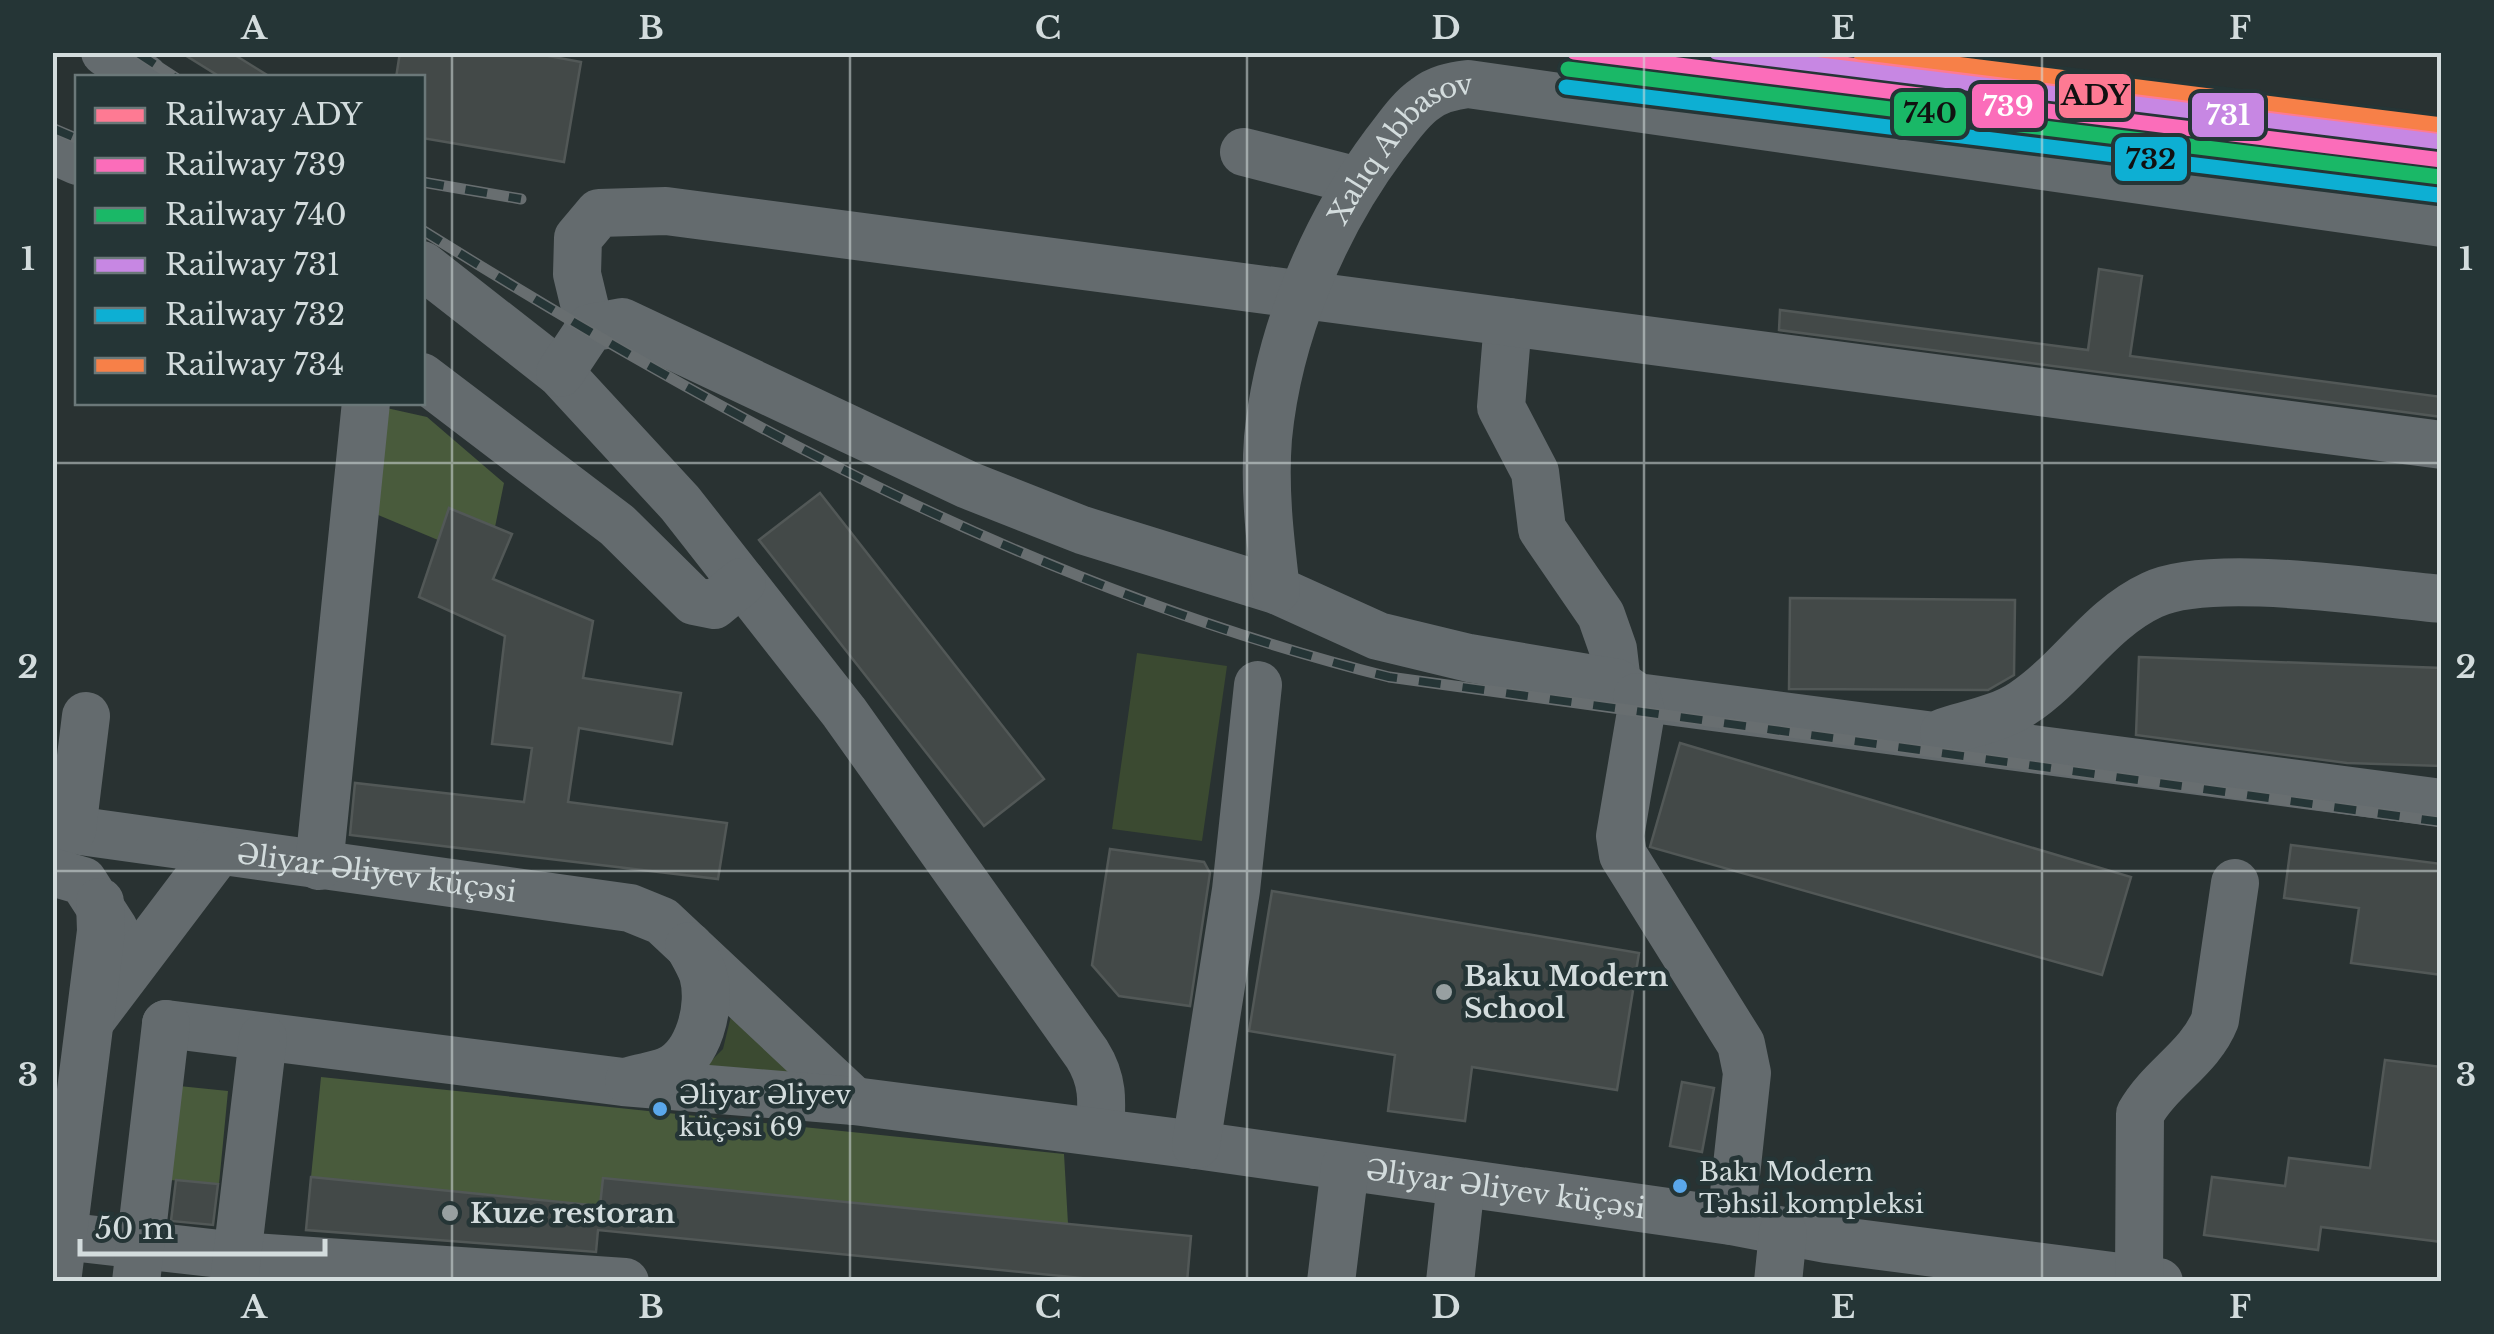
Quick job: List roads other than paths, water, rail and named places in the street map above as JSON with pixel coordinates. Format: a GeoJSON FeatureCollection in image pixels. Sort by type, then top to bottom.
{"type":"FeatureCollection","features":[{"type":"Feature","properties":{"kind":"street"},"geometry":{"type":"LineString","coordinates":[[105,52],[140,75]]}},
{"type":"Feature","properties":{"kind":"street","name":"Xalıq Abbasov"},"geometry":{"type":"LineString","coordinates":[[1276,590],[1266,486],[1268,435],[1280,366],[1303,295],[1358,181],[1424,99],[1446,88],[1468,84],[2442,223]]}},
{"type":"Feature","properties":{"kind":"street"},"geometry":{"type":"LineString","coordinates":[[1244,152],[1358,181]]}},
{"type":"Feature","properties":{"kind":"street"},"geometry":{"type":"LineString","coordinates":[[590,328],[577,274],[578,238],[599,213],[666,211],[2442,445]]}},
{"type":"Feature","properties":{"kind":"street"},"geometry":{"type":"LineString","coordinates":[[425,267],[560,373],[680,502],[855,727],[1087,1054],[1099,1074],[1103,1095],[1100,1132]]}},
{"type":"Feature","properties":{"kind":"street"},"geometry":{"type":"LineString","coordinates":[[560,373],[590,328],[622,322],[968,484],[1082,530],[1276,590],[1378,636],[1469,658],[1627,690],[1931,736],[2442,803]]}},
{"type":"Feature","properties":{"kind":"street"},"geometry":{"type":"LineString","coordinates":[[1508,322],[1501,407],[1535,472],[1542,529],[1601,615],[1627,690],[1641,712],[1620,836],[1623,855],[1741,1044],[1747,1073],[1732,1221]]}},
{"type":"Feature","properties":{"kind":"street"},"geometry":{"type":"LineString","coordinates":[[425,380],[617,525],[694,601],[714,606],[742,582]]}},
{"type":"Feature","properties":{"kind":"street"},"geometry":{"type":"LineString","coordinates":[[319,866],[366,405]]}},
{"type":"Feature","properties":{"kind":"street"},"geometry":{"type":"LineString","coordinates":[[1931,736],[2021,706],[2063,672],[2111,621],[2153,594],[2209,581],[2442,599]]}},
{"type":"Feature","properties":{"kind":"street"},"geometry":{"type":"LineString","coordinates":[[1196,1145],[1236,890],[1258,685]]}},
{"type":"Feature","properties":{"kind":"street"},"geometry":{"type":"LineString","coordinates":[[62,829],[86,716]]}},
{"type":"Feature","properties":{"kind":"street","name":"Əliyar Əliyev küçəsi"},"geometry":{"type":"LineString","coordinates":[[62,829],[630,908],[662,921],[854,1101]]}},
{"type":"Feature","properties":{"kind":"street"},"geometry":{"type":"LineString","coordinates":[[91,1020],[218,852]]}},
{"type":"Feature","properties":{"kind":"street"},"geometry":{"type":"LineString","coordinates":[[52,872],[83,881],[100,902],[166,1024],[139,1263]]}},
{"type":"Feature","properties":{"kind":"street"},"geometry":{"type":"LineString","coordinates":[[2149,1280],[2140,1114],[2152,1091],[2207,1040],[2215,1020],[2235,883]]}},
{"type":"Feature","properties":{"kind":"street"},"geometry":{"type":"LineString","coordinates":[[100,902],[91,1020],[60,1259],[625,1282]]}},
{"type":"Feature","properties":{"kind":"street"},"geometry":{"type":"LineString","coordinates":[[622,1082],[670,1070],[692,1051],[702,1022],[704,992],[703,975],[689,946]]}},
{"type":"Feature","properties":{"kind":"street","name":"Əliyar Əliyev küçəsi"},"geometry":{"type":"LineString","coordinates":[[166,1024],[622,1082],[854,1101],[1100,1132],[1732,1221],[1783,1232],[2149,1280]]}},
{"type":"Feature","properties":{"kind":"street"},"geometry":{"type":"LineString","coordinates":[[236,1269],[264,1038]]}},
{"type":"Feature","properties":{"kind":"street"},"geometry":{"type":"LineString","coordinates":[[1331,1282],[1345,1167]]}},
{"type":"Feature","properties":{"kind":"street"},"geometry":{"type":"LineString","coordinates":[[1450,1282],[1461,1183]]}},
{"type":"Feature","properties":{"kind":"street"},"geometry":{"type":"LineString","coordinates":[[1778,1282],[1783,1232]]}},
{"type":"Feature","properties":{"kind":"railway"},"geometry":{"type":"LineString","coordinates":[[136,52],[171,75]]}},
{"type":"Feature","properties":{"kind":"railway"},"geometry":{"type":"LineString","coordinates":[[52,128],[75,138]]}},
{"type":"Feature","properties":{"kind":"railway"},"geometry":{"type":"LineString","coordinates":[[425,183],[521,199]]}},
{"type":"Feature","properties":{"kind":"railway"},"geometry":{"type":"LineString","coordinates":[[425,232],[653,368],[889,492],[1009,547],[1133,597],[1259,640],[1389,677],[2442,822]]}},
{"type":"Feature","properties":{"kind":"rail line","name":"739"},"geometry":{"type":"LineString","coordinates":[[1574,52],[2442,160]]}},
{"type":"Feature","properties":{"kind":"rail line","name":"731"},"geometry":{"type":"LineString","coordinates":[[1716,52],[2442,142]]}},
{"type":"Feature","properties":{"kind":"rail line","name":"ADY"},"geometry":{"type":"LineString","coordinates":[[1748,52],[2442,139]]}},
{"type":"Feature","properties":{"kind":"rail line","name":"734"},"geometry":{"type":"LineString","coordinates":[[1859,52],[2442,125]]}},
{"type":"Feature","properties":{"kind":"rail line","name":"740"},"geometry":{"type":"LineString","coordinates":[[1568,69],[2440,177]]}},
{"type":"Feature","properties":{"kind":"rail line","name":"732"},"geometry":{"type":"LineString","coordinates":[[1566,87],[2438,195]]}},
{"type":"Feature","properties":{"kind":"place","name":"Baku Modern School"},"geometry":{"type":"Point","coordinates":[1444,992]}},
{"type":"Feature","properties":{"kind":"place","name":"Əliyar Əliyev küçəsi 69"},"geometry":{"type":"Point","coordinates":[660,1109]}},
{"type":"Feature","properties":{"kind":"place","name":"Bakı Modern Təhsil kompleksi"},"geometry":{"type":"Point","coordinates":[1680,1186]}},
{"type":"Feature","properties":{"kind":"place","name":"Kuze restoran"},"geometry":{"type":"Point","coordinates":[450,1213]}}]}
